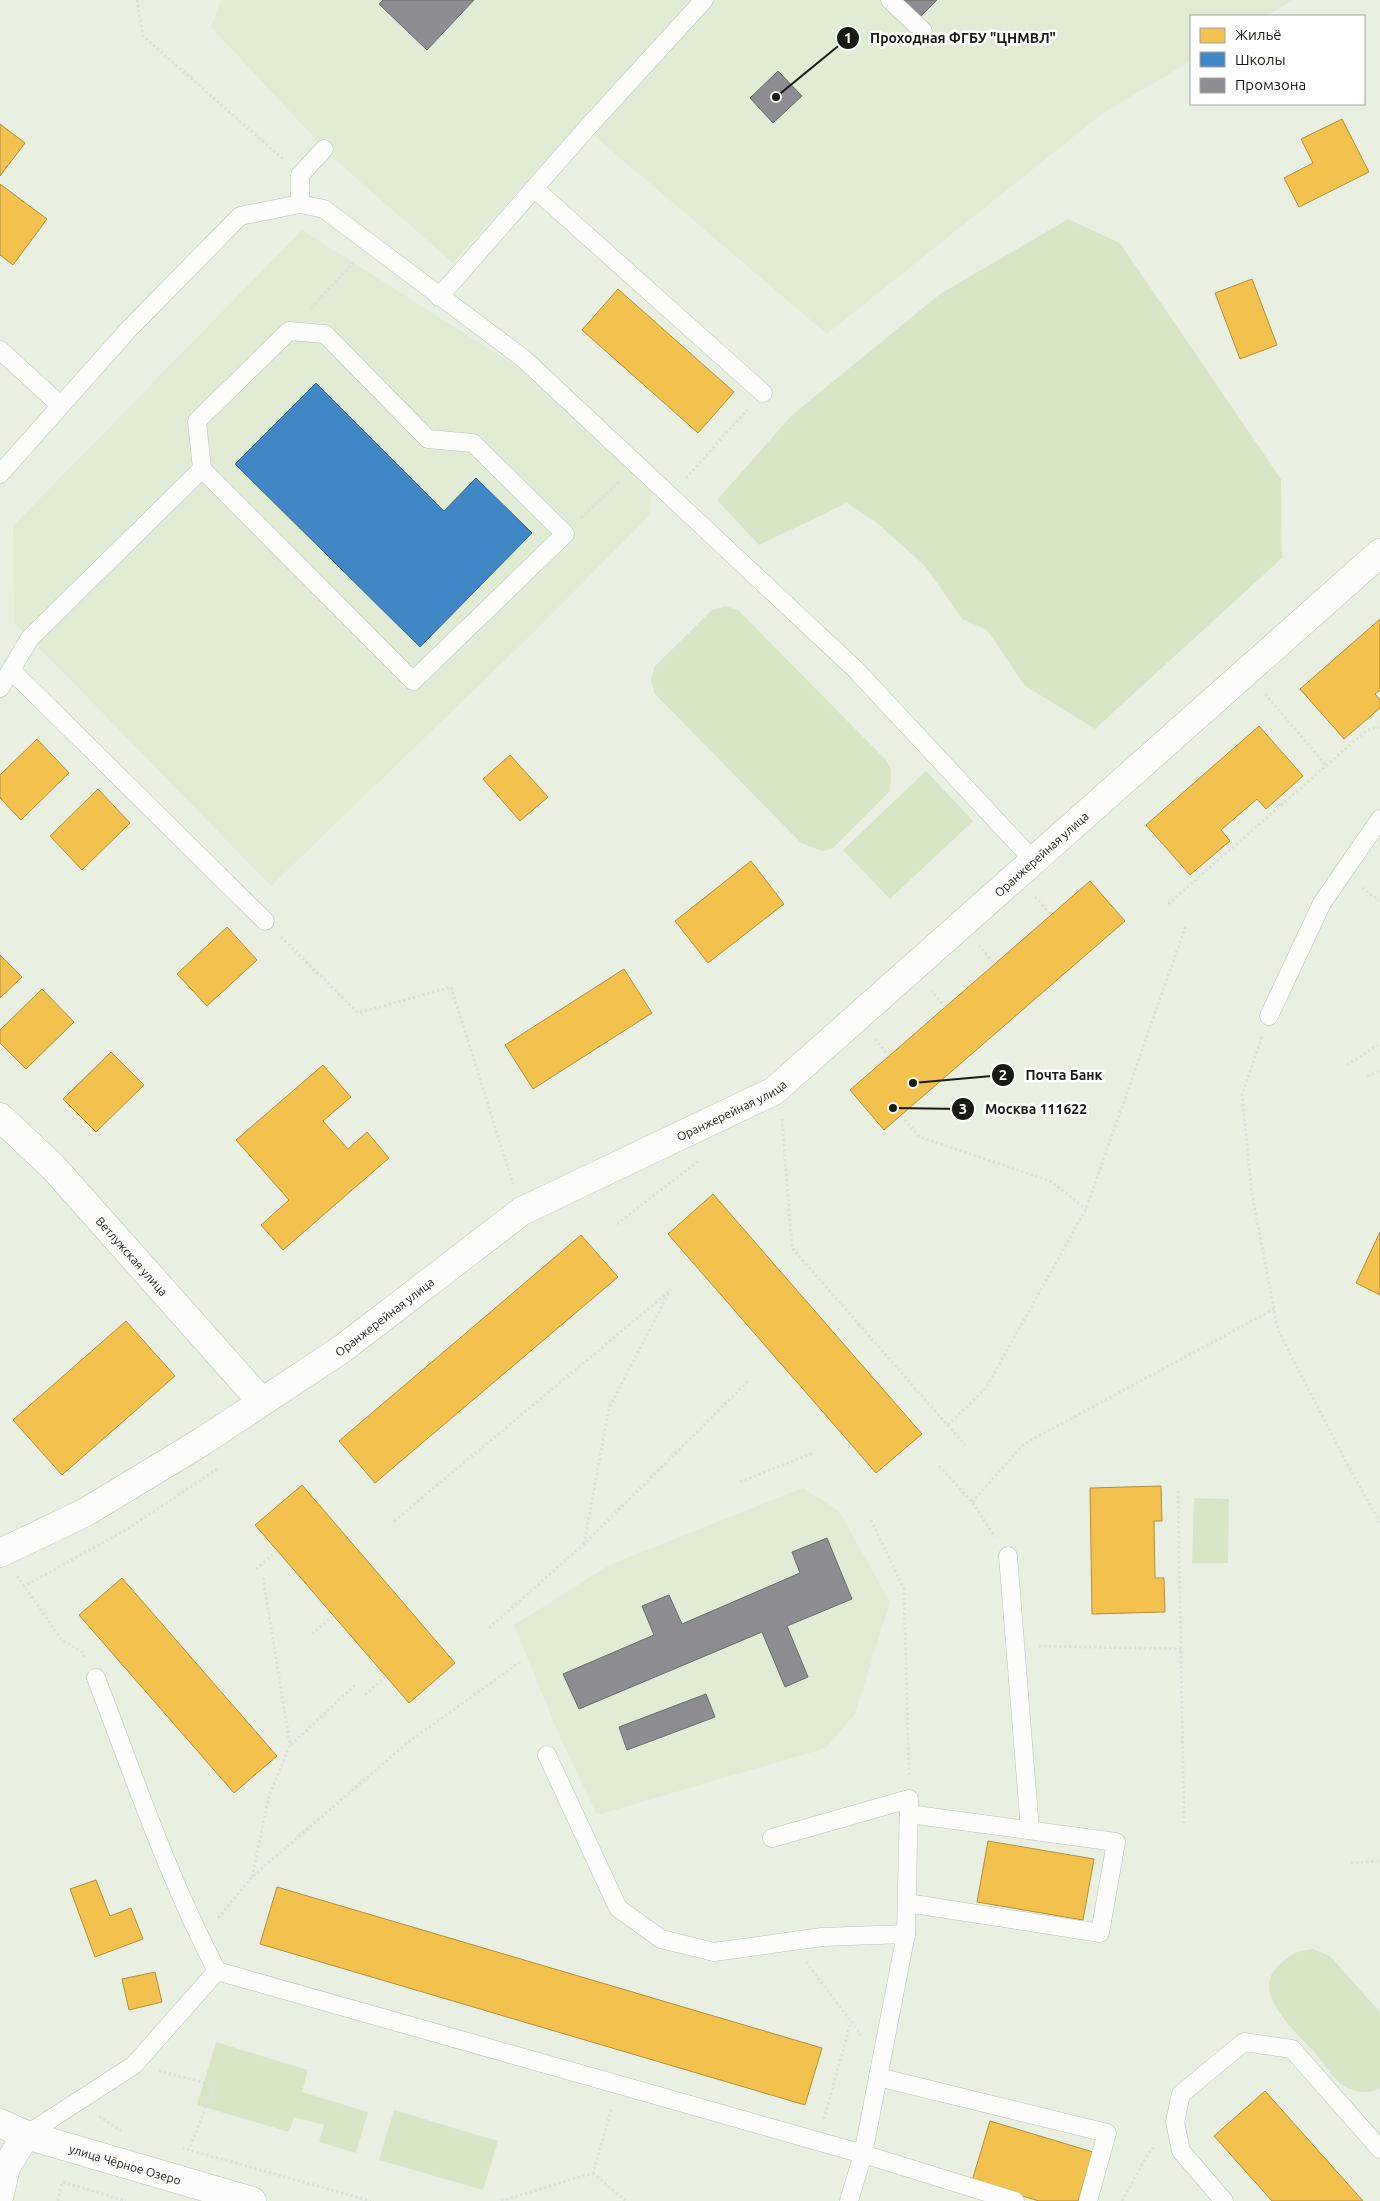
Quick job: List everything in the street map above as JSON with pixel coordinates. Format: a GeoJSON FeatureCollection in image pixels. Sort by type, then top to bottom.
{"type":"FeatureCollection","features":[{"type":"Feature","properties":{"kind":"street","name":"Оранжерейная улица"},"geometry":{"type":"LineString","coordinates":[[2,1552],[86,1512],[203,1441],[342,1349],[522,1211],[774,1091],[1380,553]]}},
{"type":"Feature","properties":{"kind":"street","name":"Ветлужская улица"},"geometry":{"type":"LineString","coordinates":[[0,1117],[54,1168],[261,1401]]}},
{"type":"Feature","properties":{"kind":"street","name":"улица Чёрное Озеро"},"geometry":{"type":"LineString","coordinates":[[0,2123],[26,2135],[235,2199]]}},
{"type":"Feature","properties":{"kind":"street"},"geometry":{"type":"LineString","coordinates":[[0,2194],[6,2167],[26,2135]]}},
{"type":"Feature","properties":{"kind":"lane"},"geometry":{"type":"LineString","coordinates":[[439,297],[704,0]]}},
{"type":"Feature","properties":{"kind":"lane"},"geometry":{"type":"LineString","coordinates":[[890,0],[923,31]]}},
{"type":"Feature","properties":{"kind":"lane"},"geometry":{"type":"LineString","coordinates":[[300,204],[300,175],[324,149]]}},
{"type":"Feature","properties":{"kind":"lane"},"geometry":{"type":"LineString","coordinates":[[535,189],[763,393]]}},
{"type":"Feature","properties":{"kind":"lane"},"geometry":{"type":"LineString","coordinates":[[0,474],[128,330],[240,216],[300,204],[324,209],[524,359],[856,670],[1034,861]]}},
{"type":"Feature","properties":{"kind":"lane"},"geometry":{"type":"LineString","coordinates":[[289,331],[325,334],[428,439],[473,443],[565,534],[412,681],[202,469],[197,421],[288,333],[289,331]]}},
{"type":"Feature","properties":{"kind":"lane"},"geometry":{"type":"LineString","coordinates":[[0,350],[60,405]]}},
{"type":"Feature","properties":{"kind":"lane"},"geometry":{"type":"LineString","coordinates":[[0,688],[30,638],[202,469]]}},
{"type":"Feature","properties":{"kind":"lane"},"geometry":{"type":"LineString","coordinates":[[11,670],[265,921]]}},
{"type":"Feature","properties":{"kind":"lane"},"geometry":{"type":"LineString","coordinates":[[1269,1016],[1322,903],[1380,819]]}},
{"type":"Feature","properties":{"kind":"lane"},"geometry":{"type":"LineString","coordinates":[[1008,1556],[1030,1830]]}},
{"type":"Feature","properties":{"kind":"lane"},"geometry":{"type":"LineString","coordinates":[[96,1678],[161,1847],[200,1939],[217,1971],[864,2154],[1015,2201]]}},
{"type":"Feature","properties":{"kind":"lane"},"geometry":{"type":"LineString","coordinates":[[547,1755],[618,1908],[661,1939],[714,1952],[822,1937],[906,1934]]}},
{"type":"Feature","properties":{"kind":"lane"},"geometry":{"type":"LineString","coordinates":[[849,2201],[864,2154],[906,1934],[909,1806]]}},
{"type":"Feature","properties":{"kind":"lane"},"geometry":{"type":"LineString","coordinates":[[772,1838],[909,1806],[1030,1830],[1116,1842],[1100,1933],[907,1902]]}},
{"type":"Feature","properties":{"kind":"lane"},"geometry":{"type":"LineString","coordinates":[[26,2135],[134,2065],[217,1971]]}},
{"type":"Feature","properties":{"kind":"lane"},"geometry":{"type":"LineString","coordinates":[[1224,2201],[1181,2151],[1175,2122],[1181,2094],[1244,2042],[1292,2049],[1380,2149]]}},
{"type":"Feature","properties":{"kind":"lane"},"geometry":{"type":"LineString","coordinates":[[880,2069],[1107,2133],[1088,2201]]}},
{"type":"Feature","properties":{"kind":"path"},"geometry":{"type":"LineString","coordinates":[[137,0],[143,36],[300,175]]}},
{"type":"Feature","properties":{"kind":"path"},"geometry":{"type":"LineString","coordinates":[[288,333],[357,257]]}},
{"type":"Feature","properties":{"kind":"path"},"geometry":{"type":"LineString","coordinates":[[670,496],[763,393]]}},
{"type":"Feature","properties":{"kind":"path"},"geometry":{"type":"LineString","coordinates":[[565,534],[624,478]]}},
{"type":"Feature","properties":{"kind":"path"},"geometry":{"type":"LineString","coordinates":[[1260,687],[1326,766]]}},
{"type":"Feature","properties":{"kind":"path"},"geometry":{"type":"LineString","coordinates":[[1168,904],[1367,730],[1380,726]]}},
{"type":"Feature","properties":{"kind":"path"},"geometry":{"type":"LineString","coordinates":[[1030,891],[1051,915]]}},
{"type":"Feature","properties":{"kind":"path"},"geometry":{"type":"LineString","coordinates":[[265,921],[358,1014],[450,986],[522,1211]]}},
{"type":"Feature","properties":{"kind":"path"},"geometry":{"type":"LineString","coordinates":[[948,1425],[986,1388],[1086,1209],[1186,926]]}},
{"type":"Feature","properties":{"kind":"path"},"geometry":{"type":"LineString","coordinates":[[976,941],[994,964]]}},
{"type":"Feature","properties":{"kind":"path"},"geometry":{"type":"LineString","coordinates":[[927,985],[945,1007]]}},
{"type":"Feature","properties":{"kind":"path"},"geometry":{"type":"LineString","coordinates":[[1269,1016],[1242,1095],[1252,1194],[1278,1330],[1380,1523]]}},
{"type":"Feature","properties":{"kind":"path"},"geometry":{"type":"LineString","coordinates":[[871,1035],[889,1056]]}},
{"type":"Feature","properties":{"kind":"path"},"geometry":{"type":"LineString","coordinates":[[1347,1065],[1380,1044]]}},
{"type":"Feature","properties":{"kind":"path"},"geometry":{"type":"LineString","coordinates":[[1367,1076],[1380,1071]]}},
{"type":"Feature","properties":{"kind":"path"},"geometry":{"type":"LineString","coordinates":[[900,1116],[920,1137],[1050,1181],[1086,1209]]}},
{"type":"Feature","properties":{"kind":"path"},"geometry":{"type":"LineString","coordinates":[[782,1117],[792,1248],[965,1445]]}},
{"type":"Feature","properties":{"kind":"path"},"geometry":{"type":"LineString","coordinates":[[617,1224],[707,1155]]}},
{"type":"Feature","properties":{"kind":"path"},"geometry":{"type":"LineString","coordinates":[[394,1521],[671,1290],[609,1408],[584,1544]]}},
{"type":"Feature","properties":{"kind":"path"},"geometry":{"type":"LineString","coordinates":[[972,1502],[1024,1444],[1274,1309]]}},
{"type":"Feature","properties":{"kind":"path"},"geometry":{"type":"LineString","coordinates":[[489,1628],[584,1544],[749,1380]]}},
{"type":"Feature","properties":{"kind":"path"},"geometry":{"type":"LineString","coordinates":[[740,1482],[813,1453]]}},
{"type":"Feature","properties":{"kind":"path"},"geometry":{"type":"LineString","coordinates":[[939,1466],[972,1502],[1008,1556]]}},
{"type":"Feature","properties":{"kind":"path"},"geometry":{"type":"LineString","coordinates":[[1178,1491],[1184,1824]]}},
{"type":"Feature","properties":{"kind":"path"},"geometry":{"type":"LineString","coordinates":[[871,1520],[904,1589],[909,1806]]}},
{"type":"Feature","properties":{"kind":"path"},"geometry":{"type":"LineString","coordinates":[[256,1570],[277,1551]]}},
{"type":"Feature","properties":{"kind":"path"},"geometry":{"type":"LineString","coordinates":[[2,1552],[23,1587],[62,1640],[82,1652],[96,1678]]}},
{"type":"Feature","properties":{"kind":"path"},"geometry":{"type":"LineString","coordinates":[[263,1578],[290,1745]]}},
{"type":"Feature","properties":{"kind":"path"},"geometry":{"type":"LineString","coordinates":[[312,1634],[333,1616]]}},
{"type":"Feature","properties":{"kind":"path"},"geometry":{"type":"LineString","coordinates":[[1015,1645],[1181,1649]]}},
{"type":"Feature","properties":{"kind":"path"},"geometry":{"type":"LineString","coordinates":[[200,1939],[252,1878],[407,1743],[520,1662]]}},
{"type":"Feature","properties":{"kind":"path"},"geometry":{"type":"LineString","coordinates":[[365,1695],[386,1676]]}},
{"type":"Feature","properties":{"kind":"path"},"geometry":{"type":"LineString","coordinates":[[252,1878],[269,1796],[290,1745],[356,1684]]}},
{"type":"Feature","properties":{"kind":"path"},"geometry":{"type":"LineString","coordinates":[[1351,1863],[1380,1861]]}},
{"type":"Feature","properties":{"kind":"path"},"geometry":{"type":"LineString","coordinates":[[790,1942],[851,2021],[880,2069]]}},
{"type":"Feature","properties":{"kind":"path"},"geometry":{"type":"LineString","coordinates":[[818,2141],[851,2021]]}},
{"type":"Feature","properties":{"kind":"path"},"geometry":{"type":"LineString","coordinates":[[134,2065],[214,2085],[189,2150]]}},
{"type":"Feature","properties":{"kind":"path"},"geometry":{"type":"LineString","coordinates":[[593,2173],[618,2085]]}},
{"type":"Feature","properties":{"kind":"path"},"geometry":{"type":"LineString","coordinates":[[78,2101],[124,2133]]}},
{"type":"Feature","properties":{"kind":"path"},"geometry":{"type":"LineString","coordinates":[[1122,2201],[1148,2154],[1175,2122]]}},
{"type":"Feature","properties":{"kind":"path"},"geometry":{"type":"LineString","coordinates":[[180,2147],[371,2201]]}},
{"type":"Feature","properties":{"kind":"path"},"geometry":{"type":"LineString","coordinates":[[502,2201],[593,2173]]}},
{"type":"Feature","properties":{"kind":"path"},"geometry":{"type":"LineString","coordinates":[[593,2173],[626,2201]]}},
{"type":"Feature","properties":{"kind":"path"},"geometry":{"type":"LineString","coordinates":[[58,2201],[63,2182],[61,2174]]}},
{"type":"Feature","properties":{"kind":"path"},"geometry":{"type":"LineString","coordinates":[[63,2182],[126,2201]]}},
{"type":"Feature","properties":{"kind":"shaded area"},"geometry":{"type":"Polygon","coordinates":[[[221,0],[1293,0],[1268,15],[1190,15],[1190,62],[1103,113],[827,334],[579,123],[453,263],[334,159],[211,27],[221,0]]]}},
{"type":"Feature","properties":{"kind":"shaded area"},"geometry":{"type":"Polygon","coordinates":[[[1068,219],[1120,243],[1281,479],[1282,558],[1095,729],[1024,685],[987,630],[962,619],[925,566],[877,523],[847,503],[759,545],[717,500],[792,415],[940,294],[1068,219]]]}},
{"type":"Feature","properties":{"kind":"shaded area"},"geometry":{"type":"Polygon","coordinates":[[[302,230],[519,368],[651,491],[650,515],[529,637],[271,886],[14,622],[13,526],[302,230]]]}},
{"type":"Feature","properties":{"kind":"shaded area"},"geometry":{"type":"Polygon","coordinates":[[[725,606],[738,610],[886,760],[891,770],[890,791],[832,849],[822,851],[801,843],[654,693],[651,680],[654,667],[712,610],[725,606]]]}},
{"type":"Feature","properties":{"kind":"shaded area"},"geometry":{"type":"Polygon","coordinates":[[[926,771],[973,821],[890,899],[843,850],[926,771]]]}},
{"type":"Feature","properties":{"kind":"shaded area"},"geometry":{"type":"Polygon","coordinates":[[[803,1488],[839,1511],[890,1602],[855,1714],[826,1748],[597,1815],[559,1735],[514,1625],[611,1564],[803,1488]]]}},
{"type":"Feature","properties":{"kind":"shaded area"},"geometry":{"type":"Polygon","coordinates":[[[1194,1498],[1229,1499],[1228,1563],[1192,1563],[1194,1498]]]}},
{"type":"Feature","properties":{"kind":"shaded area"},"geometry":{"type":"Polygon","coordinates":[[[1313,1949],[1330,1956],[1380,2012],[1380,2088],[1376,2090],[1367,2092],[1357,2091],[1340,2083],[1286,2022],[1272,1998],[1269,1986],[1271,1975],[1280,1964],[1295,1953],[1313,1949]]]}},
{"type":"Feature","properties":{"kind":"shaded area"},"geometry":{"type":"Polygon","coordinates":[[[216,2042],[308,2070],[302,2092],[368,2112],[356,2153],[319,2142],[324,2125],[294,2117],[289,2132],[197,2105],[216,2042]]]}},
{"type":"Feature","properties":{"kind":"shaded area"},"geometry":{"type":"Polygon","coordinates":[[[394,2110],[498,2141],[483,2190],[379,2160],[394,2110]]]}},
{"type":"Feature","properties":{"kind":"building: Жильё"},"geometry":{"type":"Polygon","coordinates":[[[1342,119],[1369,172],[1299,207],[1284,178],[1313,163],[1301,139],[1342,119]]]}},
{"type":"Feature","properties":{"kind":"building: Жильё"},"geometry":{"type":"Polygon","coordinates":[[[0,124],[25,143],[0,176],[0,124]]]}},
{"type":"Feature","properties":{"kind":"building: Жильё"},"geometry":{"type":"Polygon","coordinates":[[[0,184],[47,219],[13,265],[0,255],[0,184]]]}},
{"type":"Feature","properties":{"kind":"building: Жильё"},"geometry":{"type":"Polygon","coordinates":[[[1252,279],[1277,345],[1240,359],[1215,293],[1252,279]]]}},
{"type":"Feature","properties":{"kind":"building: Жильё"},"geometry":{"type":"Polygon","coordinates":[[[618,289],[734,392],[698,433],[582,330],[618,289]]]}},
{"type":"Feature","properties":{"kind":"building: Жильё"},"geometry":{"type":"Polygon","coordinates":[[[1380,619],[1380,690],[1375,694],[1380,700],[1380,708],[1344,739],[1300,689],[1380,619]]]}},
{"type":"Feature","properties":{"kind":"building: Жильё"},"geometry":{"type":"Polygon","coordinates":[[[1259,726],[1303,776],[1266,809],[1257,799],[1221,830],[1230,841],[1190,875],[1146,825],[1259,726]]]}},
{"type":"Feature","properties":{"kind":"building: Жильё"},"geometry":{"type":"Polygon","coordinates":[[[37,739],[69,773],[21,820],[0,798],[0,775],[37,739]]]}},
{"type":"Feature","properties":{"kind":"building: Жильё"},"geometry":{"type":"Polygon","coordinates":[[[510,755],[548,797],[520,821],[483,779],[510,755]]]}},
{"type":"Feature","properties":{"kind":"building: Жильё"},"geometry":{"type":"Polygon","coordinates":[[[98,789],[130,823],[82,870],[50,836],[98,789]]]}},
{"type":"Feature","properties":{"kind":"building: Жильё"},"geometry":{"type":"Polygon","coordinates":[[[751,861],[784,904],[708,963],[675,921],[751,861]]]}},
{"type":"Feature","properties":{"kind":"building: Жильё"},"geometry":{"type":"Polygon","coordinates":[[[1090,881],[1125,921],[884,1130],[850,1090],[1090,881]]]}},
{"type":"Feature","properties":{"kind":"building: Жильё"},"geometry":{"type":"Polygon","coordinates":[[[227,927],[257,960],[207,1006],[177,974],[227,927]]]}},
{"type":"Feature","properties":{"kind":"building: Жильё"},"geometry":{"type":"Polygon","coordinates":[[[0,955],[22,977],[0,998],[0,955]]]}},
{"type":"Feature","properties":{"kind":"building: Жильё"},"geometry":{"type":"Polygon","coordinates":[[[624,969],[652,1013],[533,1089],[505,1045],[624,969]]]}},
{"type":"Feature","properties":{"kind":"building: Жильё"},"geometry":{"type":"Polygon","coordinates":[[[42,989],[74,1022],[26,1069],[0,1043],[0,1030],[42,989]]]}},
{"type":"Feature","properties":{"kind":"building: Жильё"},"geometry":{"type":"Polygon","coordinates":[[[111,1052],[144,1085],[96,1132],[63,1099],[111,1052]]]}},
{"type":"Feature","properties":{"kind":"building: Жильё"},"geometry":{"type":"Polygon","coordinates":[[[323,1065],[351,1097],[323,1121],[348,1149],[367,1132],[389,1158],[283,1250],[261,1225],[289,1200],[236,1140],[323,1065]]]}},
{"type":"Feature","properties":{"kind":"building: Жильё"},"geometry":{"type":"Polygon","coordinates":[[[713,1194],[922,1434],[876,1473],[668,1234],[713,1194]]]}},
{"type":"Feature","properties":{"kind":"building: Жильё"},"geometry":{"type":"Polygon","coordinates":[[[1380,1232],[1380,1295],[1356,1283],[1380,1232]]]}},
{"type":"Feature","properties":{"kind":"building: Жильё"},"geometry":{"type":"Polygon","coordinates":[[[581,1235],[618,1277],[375,1483],[339,1441],[581,1235]]]}},
{"type":"Feature","properties":{"kind":"building: Жильё"},"geometry":{"type":"Polygon","coordinates":[[[126,1321],[175,1376],[62,1475],[13,1420],[126,1321]]]}},
{"type":"Feature","properties":{"kind":"building: Жильё"},"geometry":{"type":"Polygon","coordinates":[[[302,1485],[455,1663],[409,1703],[255,1525],[302,1485]]]}},
{"type":"Feature","properties":{"kind":"building: Жильё"},"geometry":{"type":"Polygon","coordinates":[[[1161,1486],[1162,1521],[1154,1521],[1155,1578],[1164,1578],[1165,1612],[1092,1614],[1090,1488],[1161,1486]]]}},
{"type":"Feature","properties":{"kind":"building: Жильё"},"geometry":{"type":"Polygon","coordinates":[[[122,1578],[277,1756],[234,1793],[79,1615],[122,1578]]]}},
{"type":"Feature","properties":{"kind":"building: Жильё"},"geometry":{"type":"Polygon","coordinates":[[[988,1841],[1094,1859],[1083,1920],[977,1902],[988,1841]]]}},
{"type":"Feature","properties":{"kind":"building: Жильё"},"geometry":{"type":"Polygon","coordinates":[[[96,1880],[110,1916],[131,1908],[143,1939],[95,1957],[70,1889],[96,1880]]]}},
{"type":"Feature","properties":{"kind":"building: Жильё"},"geometry":{"type":"Polygon","coordinates":[[[277,1887],[822,2048],[805,2105],[260,1944],[277,1887]]]}},
{"type":"Feature","properties":{"kind":"building: Жильё"},"geometry":{"type":"Polygon","coordinates":[[[155,1972],[162,2002],[129,2010],[122,1979],[155,1972]]]}},
{"type":"Feature","properties":{"kind":"building: Жильё"},"geometry":{"type":"Polygon","coordinates":[[[1265,2091],[1363,2201],[1272,2201],[1214,2136],[1265,2091]]]}},
{"type":"Feature","properties":{"kind":"building: Жильё"},"geometry":{"type":"Polygon","coordinates":[[[990,2121],[1093,2152],[1078,2201],[1039,2201],[972,2181],[990,2121]]]}},
{"type":"Feature","properties":{"kind":"building: Школы"},"geometry":{"type":"Polygon","coordinates":[[[316,383],[444,511],[476,478],[532,533],[420,647],[235,464],[316,383]]]}},
{"type":"Feature","properties":{"kind":"building: Промзона"},"geometry":{"type":"Polygon","coordinates":[[[383,0],[474,0],[427,50],[379,4],[383,0]]]}},
{"type":"Feature","properties":{"kind":"building: Промзона"},"geometry":{"type":"Polygon","coordinates":[[[903,0],[937,0],[920,17],[903,0]]]}},
{"type":"Feature","properties":{"kind":"building: Промзона"},"geometry":{"type":"Polygon","coordinates":[[[778,71],[802,96],[773,123],[750,98],[778,71]]]}},
{"type":"Feature","properties":{"kind":"building: Промзона"},"geometry":{"type":"Polygon","coordinates":[[[827,1538],[852,1599],[787,1626],[808,1677],[785,1687],[762,1632],[579,1709],[563,1674],[654,1635],[642,1606],[669,1595],[682,1624],[800,1573],[792,1552],[827,1538]]]}},
{"type":"Feature","properties":{"kind":"building: Промзона"},"geometry":{"type":"Polygon","coordinates":[[[706,1694],[715,1717],[627,1750],[619,1727],[706,1694]]]}},
{"type":"Feature","properties":{"kind":"place","name":"Проходная ФГБУ \"ЦНМВЛ\""},"geometry":{"type":"Point","coordinates":[776,97]}},
{"type":"Feature","properties":{"kind":"place","name":"Почта Банк"},"geometry":{"type":"Point","coordinates":[913,1083]}},
{"type":"Feature","properties":{"kind":"place","name":"Москва 111622"},"geometry":{"type":"Point","coordinates":[893,1108]}}]}
